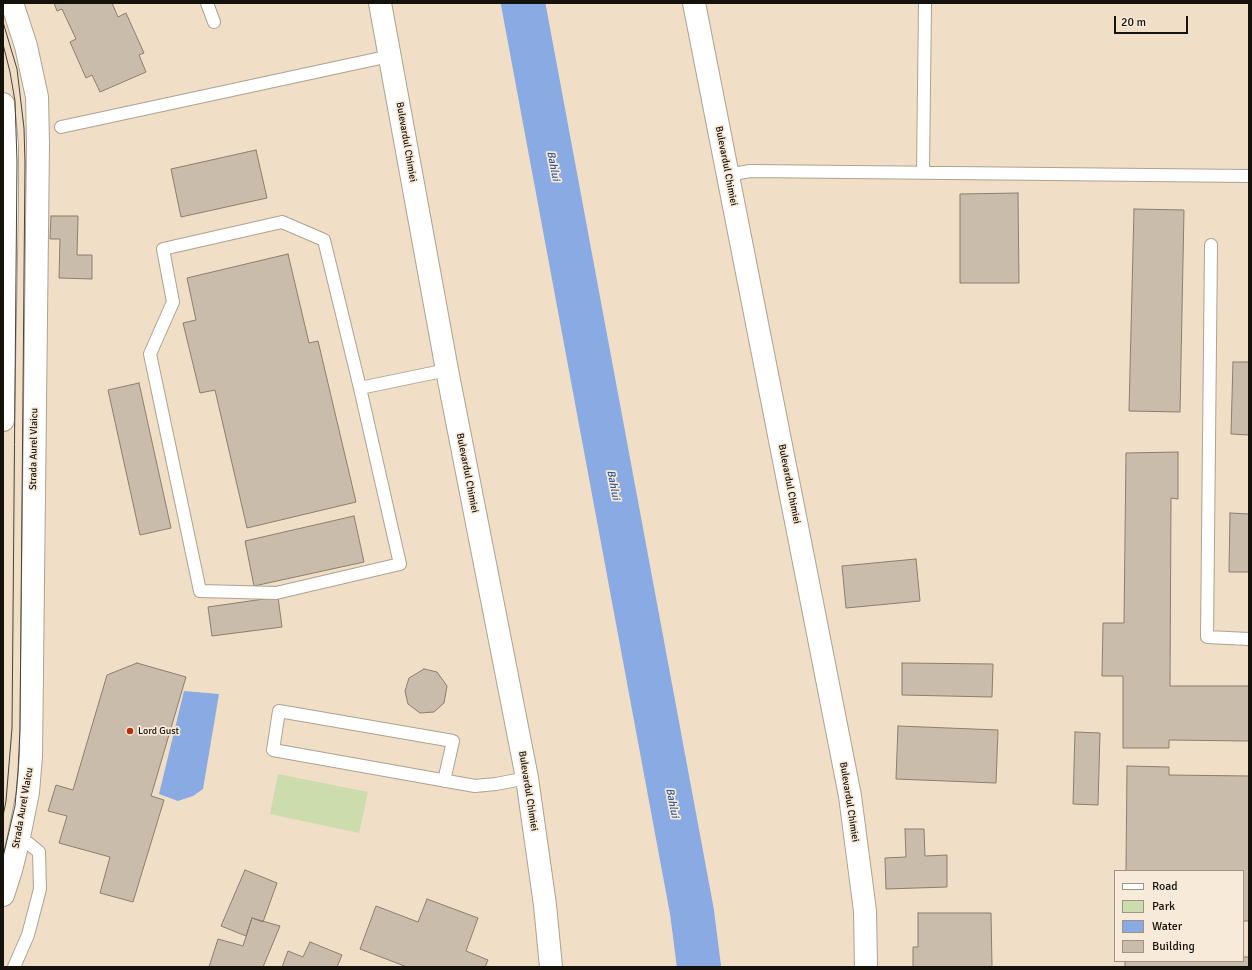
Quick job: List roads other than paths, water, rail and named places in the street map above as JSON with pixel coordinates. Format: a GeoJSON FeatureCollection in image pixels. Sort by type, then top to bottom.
{"type":"FeatureCollection","features":[{"type":"Feature","properties":{"kind":"street","name":"Strada Aurel Vlaicu"},"geometry":{"type":"LineString","coordinates":[[4,887],[18,842],[28,792],[31,756],[38,143],[37,97],[26,46],[12,3]]}},
{"type":"Feature","properties":{"kind":"street","name":"Bulevardul Chimiei"},"geometry":{"type":"LineString","coordinates":[[380,3],[447,370],[527,778],[545,905],[551,967]]}},
{"type":"Feature","properties":{"kind":"street","name":"Bulevardul Chimiei"},"geometry":{"type":"LineString","coordinates":[[694,3],[850,796],[865,912],[866,967]]}},
{"type":"Feature","properties":{"kind":"street"},"geometry":{"type":"LineString","coordinates":[[3,104],[7,145],[3,420]]}},
{"type":"Feature","properties":{"kind":"lane"},"geometry":{"type":"LineString","coordinates":[[207,3],[214,22]]}},
{"type":"Feature","properties":{"kind":"lane"},"geometry":{"type":"LineString","coordinates":[[923,172],[926,3]]}},
{"type":"Feature","properties":{"kind":"lane"},"geometry":{"type":"LineString","coordinates":[[61,127],[390,56]]}},
{"type":"Feature","properties":{"kind":"lane"},"geometry":{"type":"LineString","coordinates":[[728,175],[750,171],[1249,176]]}},
{"type":"Feature","properties":{"kind":"lane"},"geometry":{"type":"LineString","coordinates":[[282,222],[324,240],[360,388],[400,564],[276,593],[200,591],[150,354],[173,302],[163,249],[282,222]]}},
{"type":"Feature","properties":{"kind":"lane"},"geometry":{"type":"LineString","coordinates":[[1211,245],[1206,637],[1249,639]]}},
{"type":"Feature","properties":{"kind":"lane"},"geometry":{"type":"LineString","coordinates":[[360,388],[447,370]]}},
{"type":"Feature","properties":{"kind":"lane"},"geometry":{"type":"LineString","coordinates":[[444,781],[453,741],[279,711],[273,750],[444,781],[475,786],[496,784],[527,778]]}},
{"type":"Feature","properties":{"kind":"lane"},"geometry":{"type":"LineString","coordinates":[[14,967],[28,935],[40,890],[39,852],[28,843],[18,842]]}},
{"type":"Feature","properties":{"kind":"water"},"geometry":{"type":"Polygon","coordinates":[[[184,691],[219,694],[203,789],[193,796],[178,801],[159,794],[184,691]]]}},
{"type":"Feature","properties":{"kind":"waterway","name":"Bahlui"},"geometry":{"type":"LineString","coordinates":[[523,3],[692,912],[699,967]]}},
{"type":"Feature","properties":{"kind":"tram line"},"geometry":{"type":"LineString","coordinates":[[3,22],[17,69],[24,128],[25,163],[20,729],[15,806],[3,857]]}},
{"type":"Feature","properties":{"kind":"tram line"},"geometry":{"type":"LineString","coordinates":[[3,44],[15,101],[17,161],[12,728],[6,801],[3,816]]}},
{"type":"Feature","properties":{"kind":"place","name":"Lord Gust"},"geometry":{"type":"Point","coordinates":[130,731]}}]}
